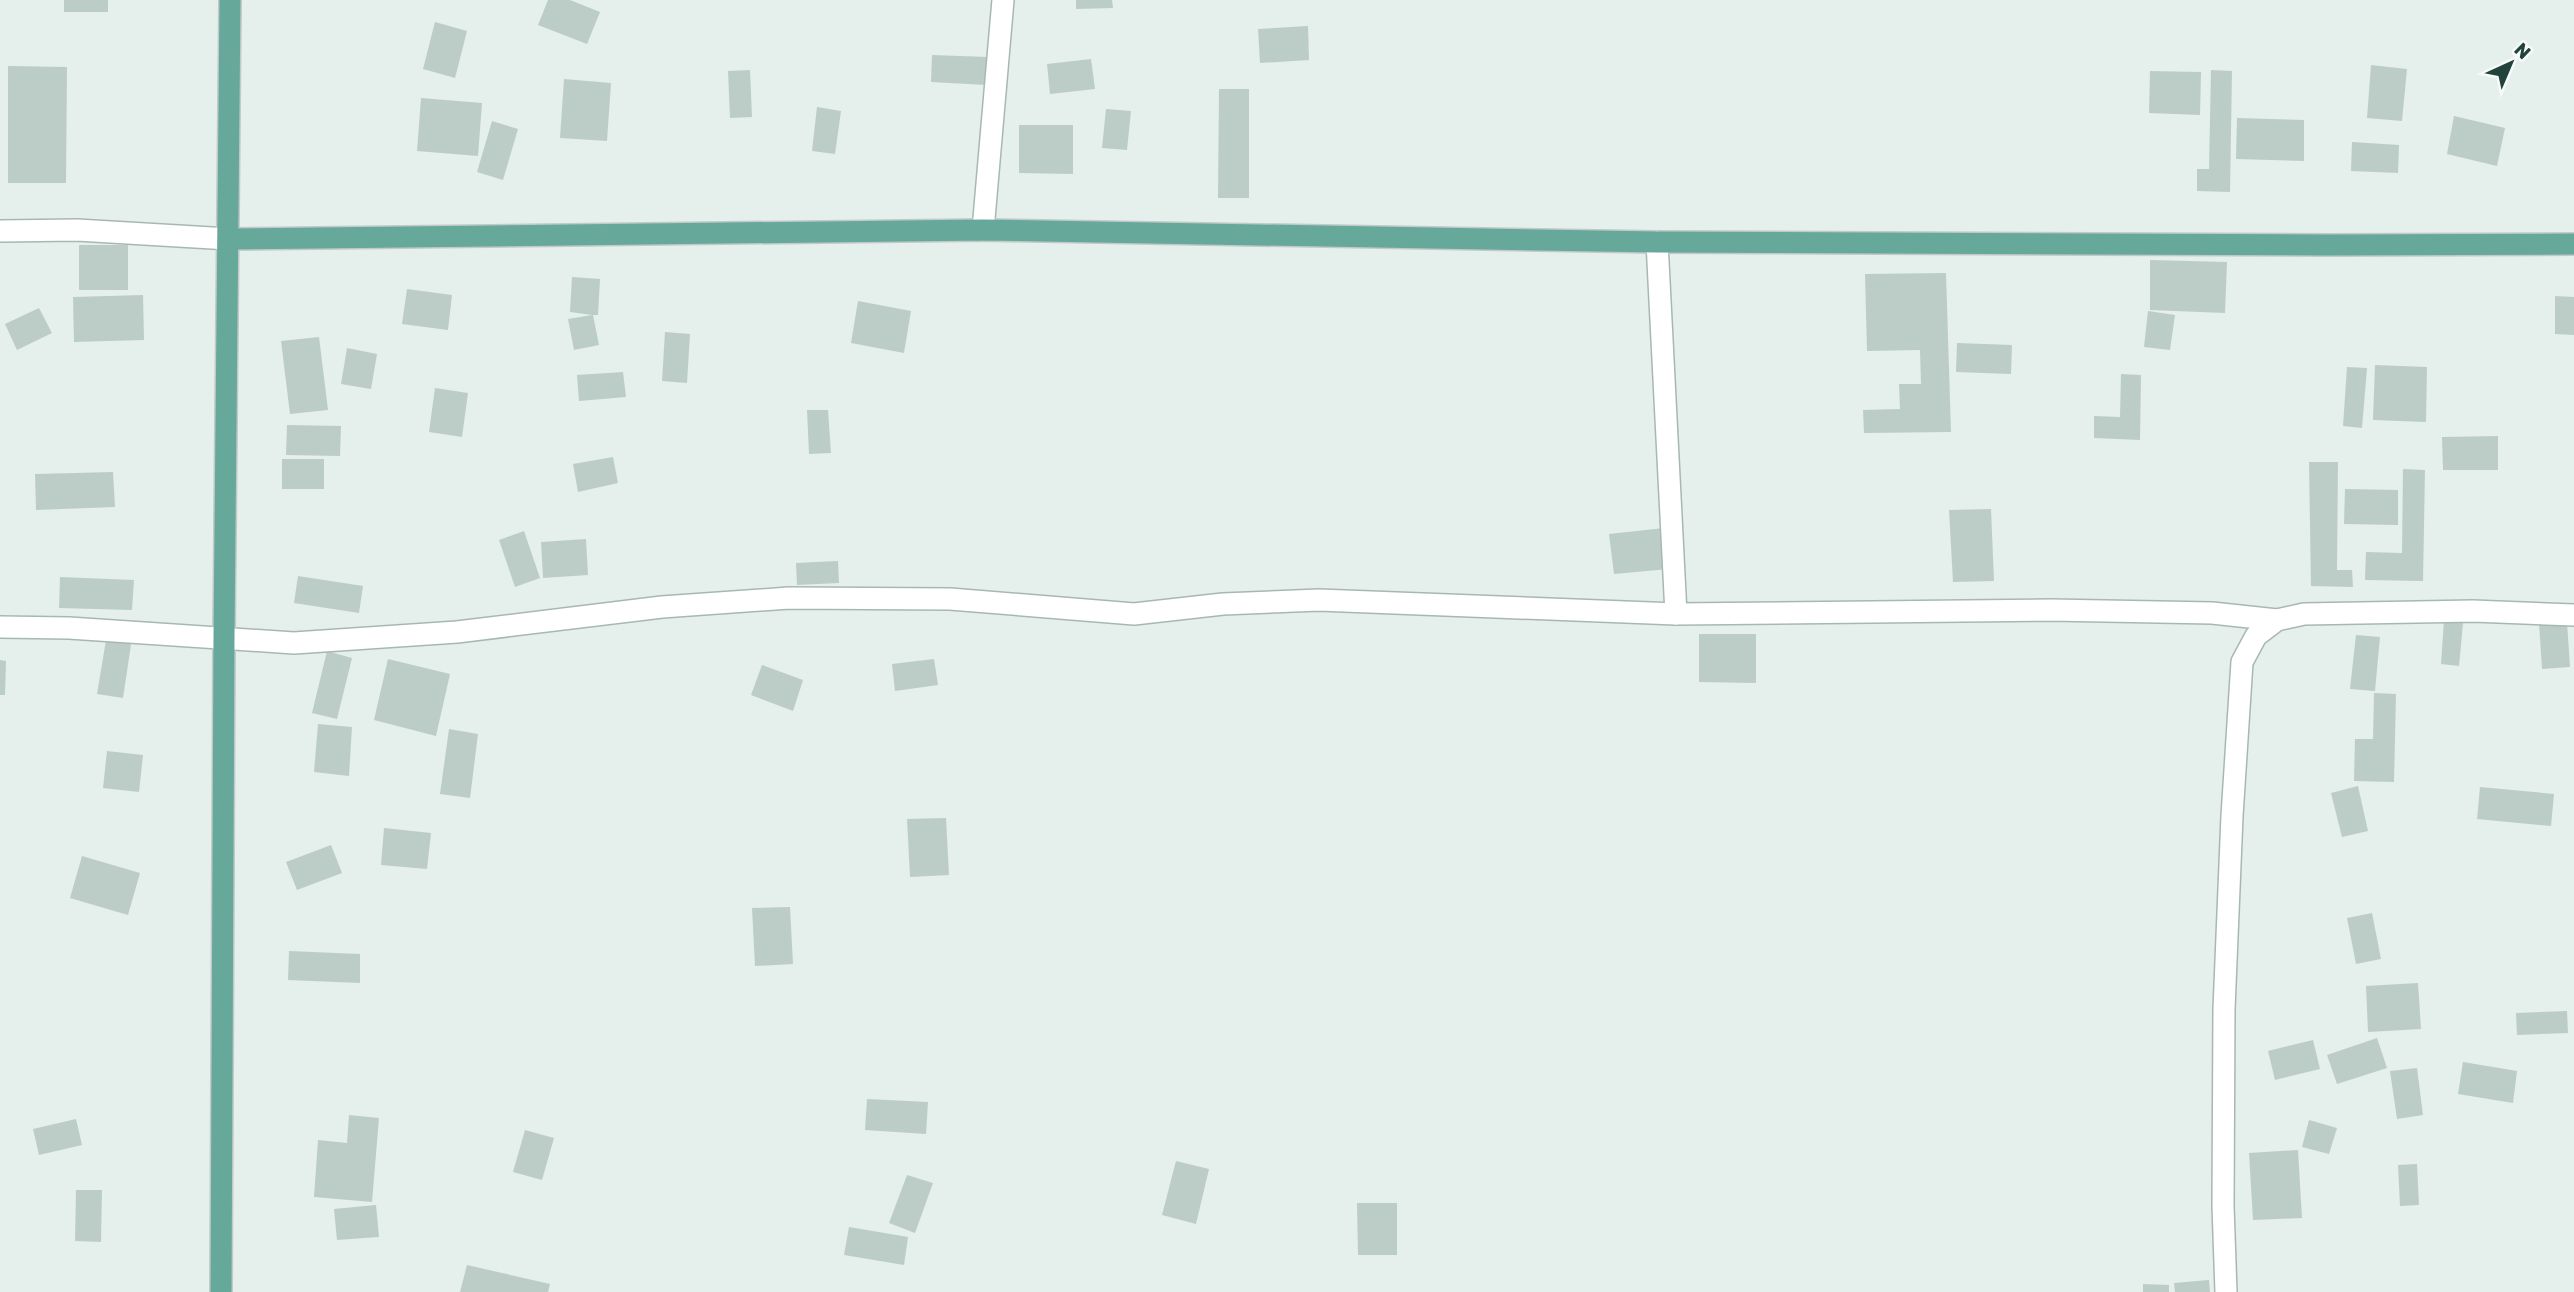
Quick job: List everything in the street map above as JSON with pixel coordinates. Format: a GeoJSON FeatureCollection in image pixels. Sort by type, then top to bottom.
{"type":"FeatureCollection","features":[{"type":"Feature","properties":{"kind":"main road"},"geometry":{"type":"LineString","coordinates":[[221,1292],[230,0]]}},
{"type":"Feature","properties":{"kind":"main road"},"geometry":{"type":"LineString","coordinates":[[229,239],[983,230],[1657,242],[2574,244]]}},
{"type":"Feature","properties":{"kind":"street"},"geometry":{"type":"LineString","coordinates":[[983,230],[1003,0]]}},
{"type":"Feature","properties":{"kind":"street"},"geometry":{"type":"LineString","coordinates":[[0,231],[77,230],[229,239]]}},
{"type":"Feature","properties":{"kind":"street"},"geometry":{"type":"LineString","coordinates":[[1657,242],[1676,614]]}},
{"type":"Feature","properties":{"kind":"street"},"geometry":{"type":"LineString","coordinates":[[0,627],[69,628],[294,643],[457,632],[662,607],[789,598],[950,599],[1134,614],[1223,604],[1319,600],[1676,614],[2051,610],[2212,613],[2277,620],[2304,614],[2473,611],[2574,615]]}},
{"type":"Feature","properties":{"kind":"street"},"geometry":{"type":"LineString","coordinates":[[2225,1292],[2224,1009],[2242,662],[2256,636],[2277,620]]}},
{"type":"Feature","properties":{"kind":"building"},"geometry":{"type":"Polygon","coordinates":[[[64,0],[108,0],[108,12],[64,12],[64,0]]]}},
{"type":"Feature","properties":{"kind":"building"},"geometry":{"type":"Polygon","coordinates":[[[548,0],[570,0],[600,12],[587,44],[538,25],[548,0]]]}},
{"type":"Feature","properties":{"kind":"building"},"geometry":{"type":"Polygon","coordinates":[[[1076,0],[1112,0],[1113,8],[1076,9],[1076,0]]]}},
{"type":"Feature","properties":{"kind":"building"},"geometry":{"type":"Polygon","coordinates":[[[435,22],[467,31],[455,78],[423,69],[435,22]]]}},
{"type":"Feature","properties":{"kind":"building"},"geometry":{"type":"Polygon","coordinates":[[[1308,26],[1309,60],[1260,63],[1258,29],[1308,26]]]}},
{"type":"Feature","properties":{"kind":"building"},"geometry":{"type":"Polygon","coordinates":[[[932,55],[988,57],[986,85],[931,82],[932,55]]]}},
{"type":"Feature","properties":{"kind":"building"},"geometry":{"type":"Polygon","coordinates":[[[1091,59],[1095,89],[1050,94],[1047,64],[1091,59]]]}},
{"type":"Feature","properties":{"kind":"building"},"geometry":{"type":"Polygon","coordinates":[[[2371,65],[2407,69],[2402,121],[2367,118],[2371,65]]]}},
{"type":"Feature","properties":{"kind":"building"},"geometry":{"type":"Polygon","coordinates":[[[8,66],[67,67],[66,183],[8,183],[8,66]]]}},
{"type":"Feature","properties":{"kind":"building"},"geometry":{"type":"Polygon","coordinates":[[[750,70],[752,117],[730,118],[728,71],[750,70]]]}},
{"type":"Feature","properties":{"kind":"building"},"geometry":{"type":"Polygon","coordinates":[[[2211,70],[2232,71],[2230,192],[2197,191],[2197,169],[2209,169],[2211,70]]]}},
{"type":"Feature","properties":{"kind":"building"},"geometry":{"type":"Polygon","coordinates":[[[2150,71],[2201,72],[2200,115],[2149,113],[2150,71]]]}},
{"type":"Feature","properties":{"kind":"building"},"geometry":{"type":"Polygon","coordinates":[[[564,79],[611,83],[607,141],[560,138],[564,79]]]}},
{"type":"Feature","properties":{"kind":"building"},"geometry":{"type":"Polygon","coordinates":[[[1219,89],[1249,89],[1249,198],[1218,198],[1219,89]]]}},
{"type":"Feature","properties":{"kind":"building"},"geometry":{"type":"Polygon","coordinates":[[[421,98],[482,103],[478,156],[417,151],[421,98]]]}},
{"type":"Feature","properties":{"kind":"building"},"geometry":{"type":"Polygon","coordinates":[[[817,107],[841,111],[835,154],[812,151],[817,107]]]}},
{"type":"Feature","properties":{"kind":"building"},"geometry":{"type":"Polygon","coordinates":[[[1106,109],[1131,111],[1127,150],[1102,148],[1106,109]]]}},
{"type":"Feature","properties":{"kind":"building"},"geometry":{"type":"Polygon","coordinates":[[[2454,116],[2505,128],[2497,166],[2447,154],[2454,116]]]}},
{"type":"Feature","properties":{"kind":"building"},"geometry":{"type":"Polygon","coordinates":[[[2237,118],[2304,120],[2304,161],[2236,159],[2237,118]]]}},
{"type":"Feature","properties":{"kind":"building"},"geometry":{"type":"Polygon","coordinates":[[[492,121],[518,129],[503,180],[477,172],[492,121]]]}},
{"type":"Feature","properties":{"kind":"building"},"geometry":{"type":"Polygon","coordinates":[[[1019,125],[1073,125],[1073,174],[1019,173],[1019,125]]]}},
{"type":"Feature","properties":{"kind":"building"},"geometry":{"type":"Polygon","coordinates":[[[2352,142],[2399,145],[2398,173],[2351,171],[2352,142]]]}},
{"type":"Feature","properties":{"kind":"building"},"geometry":{"type":"Polygon","coordinates":[[[79,245],[128,245],[128,290],[79,290],[79,245]]]}},
{"type":"Feature","properties":{"kind":"building"},"geometry":{"type":"Polygon","coordinates":[[[2150,260],[2227,262],[2225,313],[2150,310],[2150,260]]]}},
{"type":"Feature","properties":{"kind":"building"},"geometry":{"type":"Polygon","coordinates":[[[1946,273],[1951,432],[1864,433],[1863,410],[1900,409],[1899,384],[1921,384],[1920,350],[1867,351],[1865,274],[1946,273]]]}},
{"type":"Feature","properties":{"kind":"building"},"geometry":{"type":"Polygon","coordinates":[[[572,277],[600,279],[598,315],[593,315],[599,345],[574,350],[568,319],[592,315],[570,312],[572,277]]]}},
{"type":"Feature","properties":{"kind":"building"},"geometry":{"type":"Polygon","coordinates":[[[407,289],[452,295],[448,330],[402,324],[407,289]]]}},
{"type":"Feature","properties":{"kind":"building"},"geometry":{"type":"Polygon","coordinates":[[[143,295],[144,340],[74,342],[73,297],[143,295]]]}},
{"type":"Feature","properties":{"kind":"building"},"geometry":{"type":"Polygon","coordinates":[[[2555,296],[2574,297],[2574,335],[2555,334],[2555,296]]]}},
{"type":"Feature","properties":{"kind":"building"},"geometry":{"type":"Polygon","coordinates":[[[858,301],[911,311],[904,353],[851,343],[858,301]]]}},
{"type":"Feature","properties":{"kind":"building"},"geometry":{"type":"Polygon","coordinates":[[[39,308],[52,333],[17,350],[5,324],[39,308]]]}},
{"type":"Feature","properties":{"kind":"building"},"geometry":{"type":"Polygon","coordinates":[[[2148,311],[2175,315],[2170,350],[2144,347],[2148,311]]]}},
{"type":"Feature","properties":{"kind":"building"},"geometry":{"type":"Polygon","coordinates":[[[665,332],[690,334],[687,383],[662,381],[665,332]]]}},
{"type":"Feature","properties":{"kind":"building"},"geometry":{"type":"Polygon","coordinates":[[[319,337],[328,410],[290,414],[281,341],[319,337]]]}},
{"type":"Feature","properties":{"kind":"building"},"geometry":{"type":"Polygon","coordinates":[[[1957,343],[2012,345],[2011,374],[1956,372],[1957,343]]]}},
{"type":"Feature","properties":{"kind":"building"},"geometry":{"type":"Polygon","coordinates":[[[347,348],[377,354],[371,389],[341,384],[347,348]]]}},
{"type":"Feature","properties":{"kind":"building"},"geometry":{"type":"Polygon","coordinates":[[[2375,365],[2427,367],[2426,422],[2373,420],[2375,365]]]}},
{"type":"Feature","properties":{"kind":"building"},"geometry":{"type":"Polygon","coordinates":[[[2347,367],[2367,368],[2362,428],[2343,426],[2347,367]]]}},
{"type":"Feature","properties":{"kind":"building"},"geometry":{"type":"Polygon","coordinates":[[[623,372],[626,397],[579,401],[577,375],[623,372]]]}},
{"type":"Feature","properties":{"kind":"building"},"geometry":{"type":"Polygon","coordinates":[[[2121,374],[2141,375],[2140,440],[2094,438],[2094,416],[2120,417],[2121,374]]]}},
{"type":"Feature","properties":{"kind":"building"},"geometry":{"type":"Polygon","coordinates":[[[435,388],[468,393],[462,437],[429,432],[435,388]]]}},
{"type":"Feature","properties":{"kind":"building"},"geometry":{"type":"Polygon","coordinates":[[[807,410],[828,410],[831,453],[809,454],[807,410]]]}},
{"type":"Feature","properties":{"kind":"building"},"geometry":{"type":"Polygon","coordinates":[[[287,425],[341,426],[340,456],[286,455],[287,425]]]}},
{"type":"Feature","properties":{"kind":"building"},"geometry":{"type":"Polygon","coordinates":[[[2498,436],[2498,470],[2443,470],[2442,437],[2498,436]]]}},
{"type":"Feature","properties":{"kind":"building"},"geometry":{"type":"Polygon","coordinates":[[[613,457],[618,483],[578,492],[573,464],[613,457]]]}},
{"type":"Feature","properties":{"kind":"building"},"geometry":{"type":"Polygon","coordinates":[[[282,459],[324,459],[324,489],[282,489],[282,459]]]}},
{"type":"Feature","properties":{"kind":"building"},"geometry":{"type":"Polygon","coordinates":[[[2309,462],[2338,462],[2337,570],[2352,570],[2353,587],[2311,586],[2309,462]]]}},
{"type":"Feature","properties":{"kind":"building"},"geometry":{"type":"Polygon","coordinates":[[[2403,469],[2425,470],[2423,581],[2365,580],[2366,552],[2402,553],[2403,469]]]}},
{"type":"Feature","properties":{"kind":"building"},"geometry":{"type":"Polygon","coordinates":[[[113,472],[115,507],[36,510],[35,474],[113,472]]]}},
{"type":"Feature","properties":{"kind":"building"},"geometry":{"type":"Polygon","coordinates":[[[2345,489],[2398,490],[2398,525],[2344,524],[2345,489]]]}},
{"type":"Feature","properties":{"kind":"building"},"geometry":{"type":"Polygon","coordinates":[[[1991,509],[1994,581],[1953,582],[1949,510],[1991,509]]]}},
{"type":"Feature","properties":{"kind":"building"},"geometry":{"type":"Polygon","coordinates":[[[1664,528],[1669,569],[1614,574],[1609,534],[1664,528]]]}},
{"type":"Feature","properties":{"kind":"building"},"geometry":{"type":"Polygon","coordinates":[[[524,531],[540,578],[515,587],[499,540],[524,531]]]}},
{"type":"Feature","properties":{"kind":"building"},"geometry":{"type":"Polygon","coordinates":[[[586,539],[588,575],[543,578],[541,542],[586,539]]]}},
{"type":"Feature","properties":{"kind":"building"},"geometry":{"type":"Polygon","coordinates":[[[838,561],[839,583],[797,585],[796,563],[838,561]]]}},
{"type":"Feature","properties":{"kind":"building"},"geometry":{"type":"Polygon","coordinates":[[[298,576],[363,586],[359,613],[294,603],[298,576]]]}},
{"type":"Feature","properties":{"kind":"building"},"geometry":{"type":"Polygon","coordinates":[[[60,577],[134,580],[132,610],[59,608],[60,577]]]}},
{"type":"Feature","properties":{"kind":"building"},"geometry":{"type":"Polygon","coordinates":[[[2444,620],[2463,623],[2459,666],[2441,664],[2444,620]]]}},
{"type":"Feature","properties":{"kind":"building"},"geometry":{"type":"Polygon","coordinates":[[[2567,622],[2570,667],[2542,669],[2539,623],[2567,622]]]}},
{"type":"Feature","properties":{"kind":"building"},"geometry":{"type":"Polygon","coordinates":[[[107,634],[132,638],[123,698],[97,694],[107,634]]]}},
{"type":"Feature","properties":{"kind":"building"},"geometry":{"type":"Polygon","coordinates":[[[1699,634],[1756,634],[1756,683],[1699,682],[1699,634]]]}},
{"type":"Feature","properties":{"kind":"building"},"geometry":{"type":"Polygon","coordinates":[[[2356,635],[2380,637],[2375,691],[2350,689],[2356,635]]]}},
{"type":"Feature","properties":{"kind":"building"},"geometry":{"type":"Polygon","coordinates":[[[327,651],[352,658],[337,719],[312,713],[327,651]]]}},
{"type":"Feature","properties":{"kind":"building"},"geometry":{"type":"Polygon","coordinates":[[[388,659],[450,674],[436,736],[374,720],[388,659]]]}},
{"type":"Feature","properties":{"kind":"building"},"geometry":{"type":"Polygon","coordinates":[[[934,659],[938,685],[895,691],[892,664],[934,659]]]}},
{"type":"Feature","properties":{"kind":"building"},"geometry":{"type":"Polygon","coordinates":[[[0,660],[6,661],[5,695],[0,695],[0,660]]]}},
{"type":"Feature","properties":{"kind":"building"},"geometry":{"type":"Polygon","coordinates":[[[762,665],[803,680],[793,711],[751,695],[762,665]]]}},
{"type":"Feature","properties":{"kind":"building"},"geometry":{"type":"Polygon","coordinates":[[[2374,693],[2396,694],[2394,782],[2354,781],[2355,739],[2373,739],[2374,693]]]}},
{"type":"Feature","properties":{"kind":"building"},"geometry":{"type":"Polygon","coordinates":[[[318,724],[352,727],[349,776],[314,772],[318,724]]]}},
{"type":"Feature","properties":{"kind":"building"},"geometry":{"type":"Polygon","coordinates":[[[449,729],[478,734],[470,798],[440,794],[449,729]]]}},
{"type":"Feature","properties":{"kind":"building"},"geometry":{"type":"Polygon","coordinates":[[[107,751],[143,755],[139,792],[103,788],[107,751]]]}},
{"type":"Feature","properties":{"kind":"building"},"geometry":{"type":"Polygon","coordinates":[[[2358,786],[2368,831],[2342,837],[2331,793],[2358,786]]]}},
{"type":"Feature","properties":{"kind":"building"},"geometry":{"type":"Polygon","coordinates":[[[2480,787],[2554,794],[2551,826],[2477,819],[2480,787]]]}},
{"type":"Feature","properties":{"kind":"building"},"geometry":{"type":"Polygon","coordinates":[[[946,818],[949,875],[910,877],[907,819],[946,818]]]}},
{"type":"Feature","properties":{"kind":"building"},"geometry":{"type":"Polygon","coordinates":[[[384,828],[431,833],[427,869],[381,865],[384,828]]]}},
{"type":"Feature","properties":{"kind":"building"},"geometry":{"type":"Polygon","coordinates":[[[331,845],[342,873],[297,890],[286,862],[331,845]]]}},
{"type":"Feature","properties":{"kind":"building"},"geometry":{"type":"Polygon","coordinates":[[[82,856],[140,873],[128,915],[70,898],[82,856]]]}},
{"type":"Feature","properties":{"kind":"building"},"geometry":{"type":"Polygon","coordinates":[[[790,907],[793,964],[755,966],[752,908],[790,907]]]}},
{"type":"Feature","properties":{"kind":"building"},"geometry":{"type":"Polygon","coordinates":[[[2372,913],[2381,959],[2356,964],[2347,918],[2372,913]]]}},
{"type":"Feature","properties":{"kind":"building"},"geometry":{"type":"Polygon","coordinates":[[[289,951],[360,954],[360,983],[288,980],[289,951]]]}},
{"type":"Feature","properties":{"kind":"building"},"geometry":{"type":"Polygon","coordinates":[[[2418,983],[2421,1029],[2368,1032],[2366,986],[2418,983]]]}},
{"type":"Feature","properties":{"kind":"building"},"geometry":{"type":"Polygon","coordinates":[[[2567,1011],[2568,1033],[2517,1035],[2516,1013],[2567,1011]]]}},
{"type":"Feature","properties":{"kind":"building"},"geometry":{"type":"Polygon","coordinates":[[[2377,1038],[2387,1068],[2337,1084],[2327,1055],[2377,1038]]]}},
{"type":"Feature","properties":{"kind":"building"},"geometry":{"type":"Polygon","coordinates":[[[2313,1040],[2320,1069],[2275,1080],[2268,1051],[2313,1040]]]}},
{"type":"Feature","properties":{"kind":"building"},"geometry":{"type":"Polygon","coordinates":[[[2463,1062],[2517,1071],[2513,1103],[2458,1094],[2463,1062]]]}},
{"type":"Feature","properties":{"kind":"building"},"geometry":{"type":"Polygon","coordinates":[[[2417,1068],[2423,1115],[2397,1119],[2390,1071],[2417,1068]]]}},
{"type":"Feature","properties":{"kind":"building"},"geometry":{"type":"Polygon","coordinates":[[[867,1099],[928,1102],[926,1134],[865,1130],[867,1099]]]}},
{"type":"Feature","properties":{"kind":"building"},"geometry":{"type":"Polygon","coordinates":[[[349,1115],[379,1118],[372,1202],[314,1197],[318,1140],[347,1143],[349,1115]]]}},
{"type":"Feature","properties":{"kind":"building"},"geometry":{"type":"Polygon","coordinates":[[[76,1119],[82,1145],[39,1155],[33,1129],[76,1119]]]}},
{"type":"Feature","properties":{"kind":"building"},"geometry":{"type":"Polygon","coordinates":[[[2309,1120],[2337,1128],[2329,1154],[2302,1147],[2309,1120]]]}},
{"type":"Feature","properties":{"kind":"building"},"geometry":{"type":"Polygon","coordinates":[[[525,1130],[554,1138],[542,1180],[513,1172],[525,1130]]]}},
{"type":"Feature","properties":{"kind":"building"},"geometry":{"type":"Polygon","coordinates":[[[2298,1150],[2302,1218],[2253,1220],[2249,1153],[2298,1150]]]}},
{"type":"Feature","properties":{"kind":"building"},"geometry":{"type":"Polygon","coordinates":[[[1176,1161],[1209,1169],[1196,1224],[1162,1215],[1176,1161]]]}},
{"type":"Feature","properties":{"kind":"building"},"geometry":{"type":"Polygon","coordinates":[[[2417,1164],[2419,1205],[2400,1206],[2398,1165],[2417,1164]]]}},
{"type":"Feature","properties":{"kind":"building"},"geometry":{"type":"Polygon","coordinates":[[[907,1175],[933,1183],[915,1233],[889,1223],[907,1175]]]}},
{"type":"Feature","properties":{"kind":"building"},"geometry":{"type":"Polygon","coordinates":[[[76,1190],[102,1190],[101,1242],[75,1241],[76,1190]]]}},
{"type":"Feature","properties":{"kind":"building"},"geometry":{"type":"Polygon","coordinates":[[[1357,1203],[1397,1203],[1397,1255],[1358,1255],[1357,1203]]]}},
{"type":"Feature","properties":{"kind":"building"},"geometry":{"type":"Polygon","coordinates":[[[376,1205],[379,1237],[337,1240],[334,1209],[376,1205]]]}},
{"type":"Feature","properties":{"kind":"building"},"geometry":{"type":"Polygon","coordinates":[[[849,1227],[908,1237],[904,1265],[844,1255],[849,1227]]]}},
{"type":"Feature","properties":{"kind":"building"},"geometry":{"type":"Polygon","coordinates":[[[467,1265],[550,1284],[548,1292],[460,1292],[467,1265]]]}},
{"type":"Feature","properties":{"kind":"building"},"geometry":{"type":"Polygon","coordinates":[[[2209,1280],[2210,1292],[2175,1292],[2174,1283],[2209,1280]]]}},
{"type":"Feature","properties":{"kind":"building"},"geometry":{"type":"Polygon","coordinates":[[[2143,1284],[2169,1285],[2169,1292],[2143,1292],[2143,1284]]]}}]}
